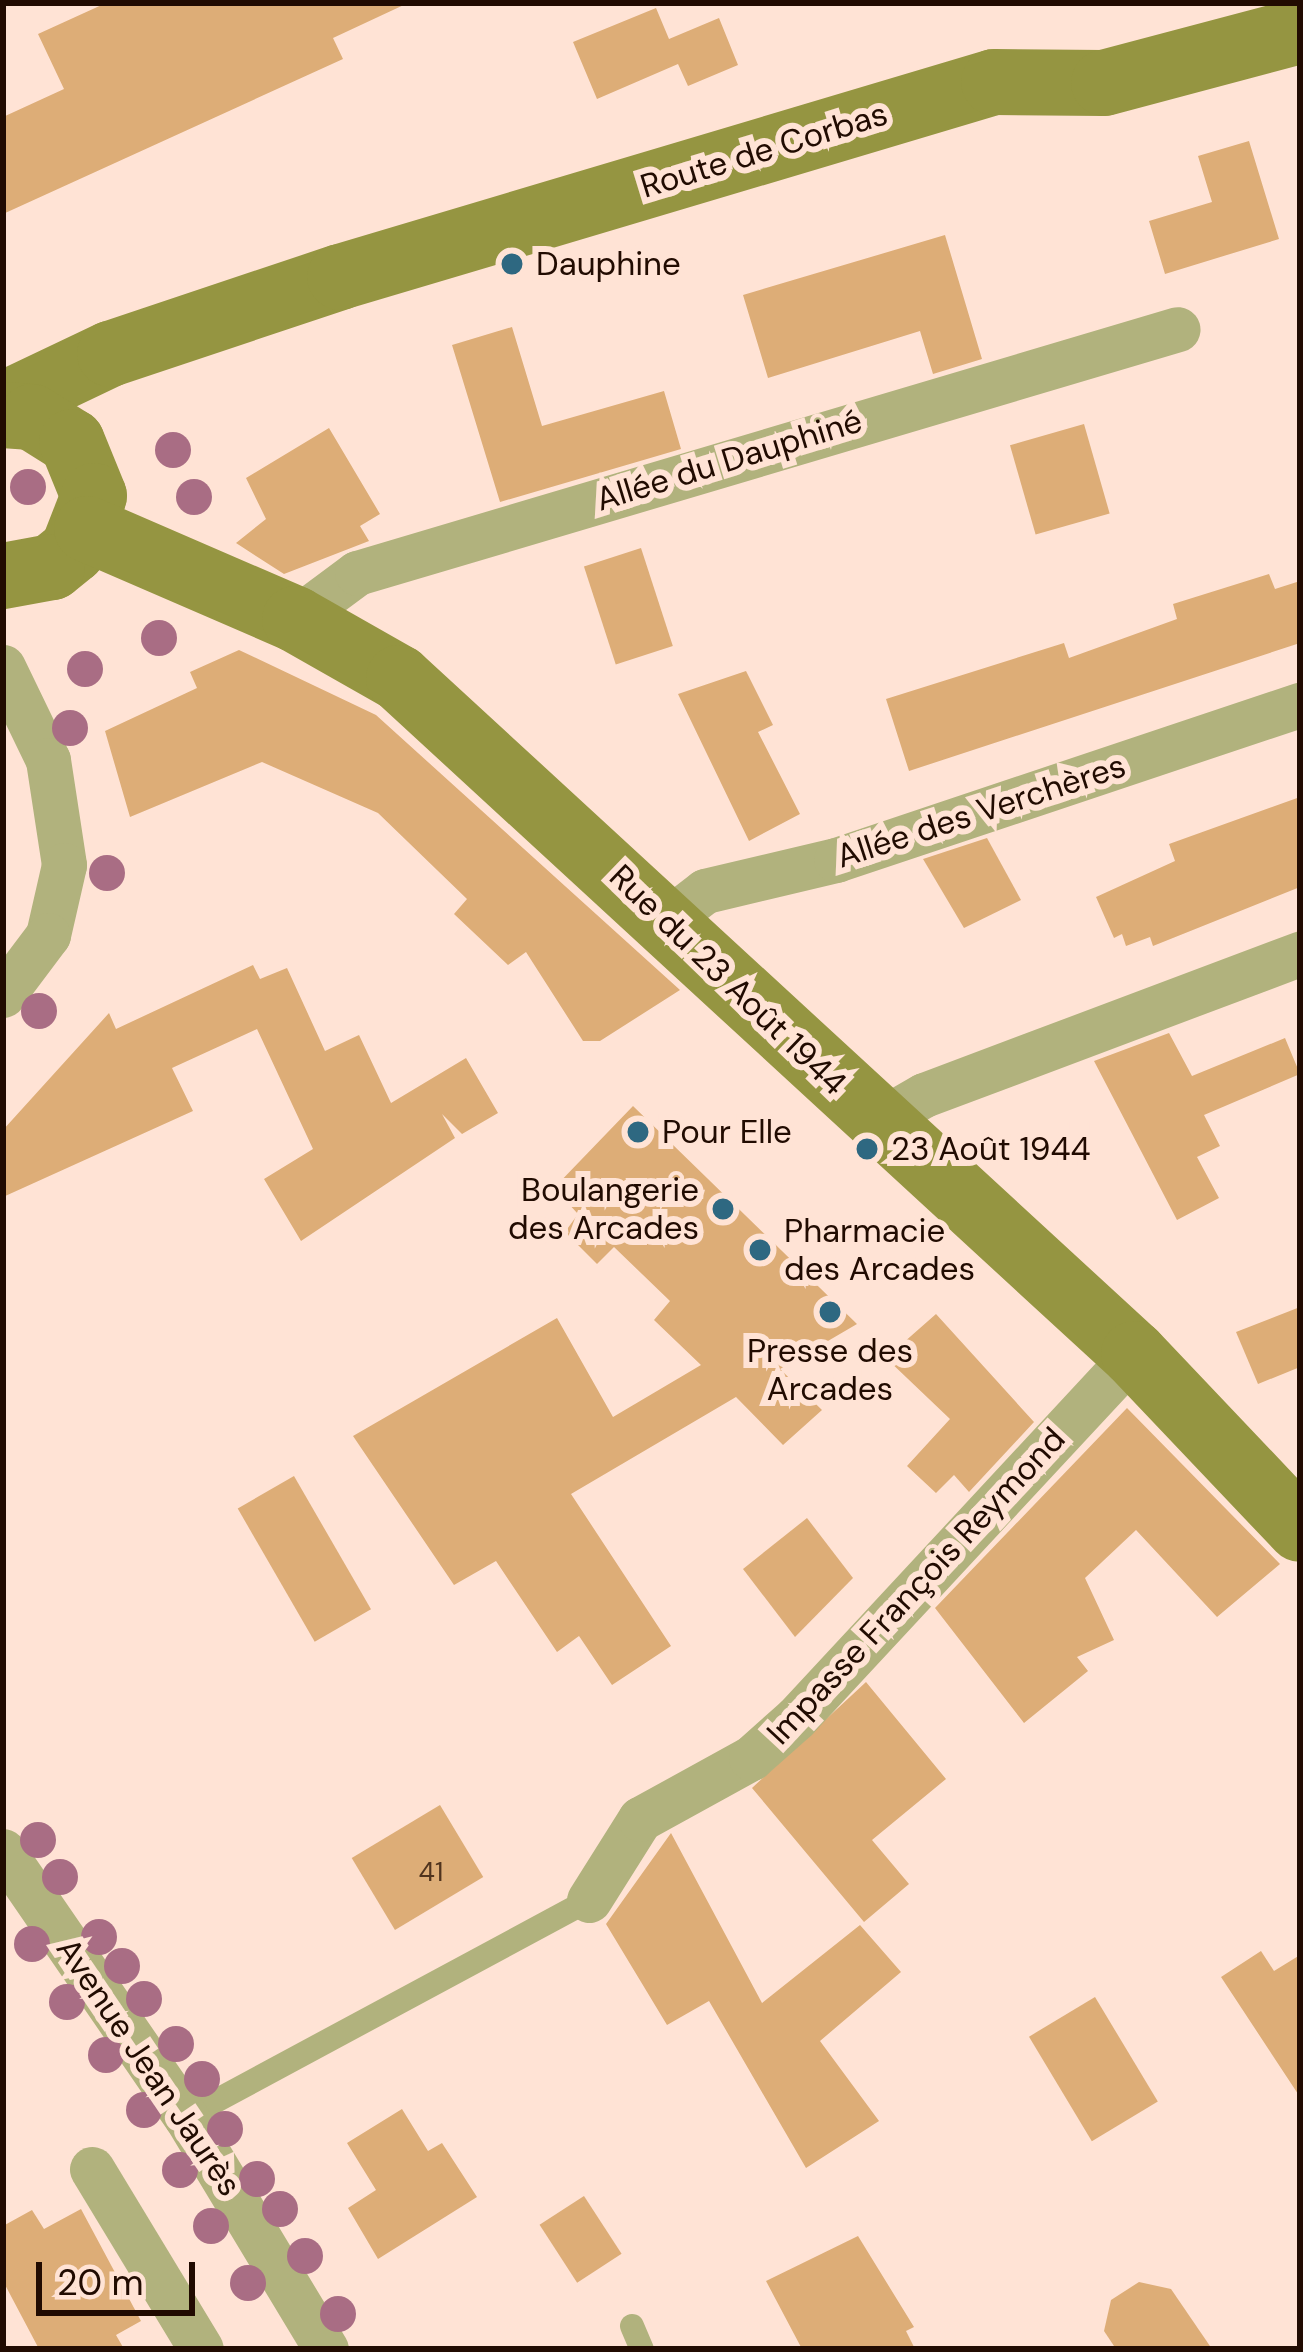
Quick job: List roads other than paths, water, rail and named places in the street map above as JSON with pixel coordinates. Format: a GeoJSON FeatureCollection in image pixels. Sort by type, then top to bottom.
{"type":"FeatureCollection","features":[{"type":"Feature","properties":{"kind":"main road","name":"Route de Corbas"},"geometry":{"type":"LineString","coordinates":[[3,405],[110,355],[237,319],[340,278],[994,82],[1104,83],[1300,32]]}},
{"type":"Feature","properties":{"kind":"main road","name":"Route de Corbas"},"geometry":{"type":"LineString","coordinates":[[85,460],[131,382],[237,319]]}},
{"type":"Feature","properties":{"kind":"main road"},"geometry":{"type":"LineString","coordinates":[[3,415],[54,427],[85,460],[94,496],[87,530],[52,567],[3,576]]}},
{"type":"Feature","properties":{"kind":"main road","name":"Rue du 23 Août 1944"},"geometry":{"type":"LineString","coordinates":[[87,530],[296,619],[399,678],[1134,1354],[1300,1529]]}},
{"type":"Feature","properties":{"kind":"street","name":"Allée du Dauphiné"},"geometry":{"type":"LineString","coordinates":[[296,619],[357,573],[1178,329]]}},
{"type":"Feature","properties":{"kind":"street"},"geometry":{"type":"LineString","coordinates":[[3,667],[48,760],[64,847],[48,935],[3,995]]}},
{"type":"Feature","properties":{"kind":"street","name":"Allée des Verchères"},"geometry":{"type":"LineString","coordinates":[[666,921],[705,890],[836,860],[1300,705]]}},
{"type":"Feature","properties":{"kind":"street"},"geometry":{"type":"LineString","coordinates":[[877,1122],[924,1094],[1300,954]]}},
{"type":"Feature","properties":{"kind":"street","name":"Impasse François Reymond"},"geometry":{"type":"LineString","coordinates":[[590,1900],[640,1819],[751,1758],[796,1718],[1134,1354]]}},
{"type":"Feature","properties":{"kind":"street","name":"Avenue Jean Jaurès"},"geometry":{"type":"LineString","coordinates":[[3,1851],[186,2117],[326,2349]]}},
{"type":"Feature","properties":{"kind":"street"},"geometry":{"type":"LineString","coordinates":[[92,2169],[201,2349]]}},
{"type":"Feature","properties":{"kind":"lane"},"geometry":{"type":"LineString","coordinates":[[186,2117],[590,1900]]}},
{"type":"Feature","properties":{"kind":"place","name":"Dauphine"},"geometry":{"type":"Point","coordinates":[512,264]}},
{"type":"Feature","properties":{"kind":"place","name":"Pour Elle"},"geometry":{"type":"Point","coordinates":[638,1132]}},
{"type":"Feature","properties":{"kind":"place","name":"23 Août 1944"},"geometry":{"type":"Point","coordinates":[867,1149]}},
{"type":"Feature","properties":{"kind":"place","name":"Boulangerie des Arcades"},"geometry":{"type":"Point","coordinates":[723,1209]}},
{"type":"Feature","properties":{"kind":"place","name":"Pharmacie des Arcades"},"geometry":{"type":"Point","coordinates":[760,1250]}},
{"type":"Feature","properties":{"kind":"place","name":"Presse des Arcades"},"geometry":{"type":"Point","coordinates":[830,1312]}}]}
